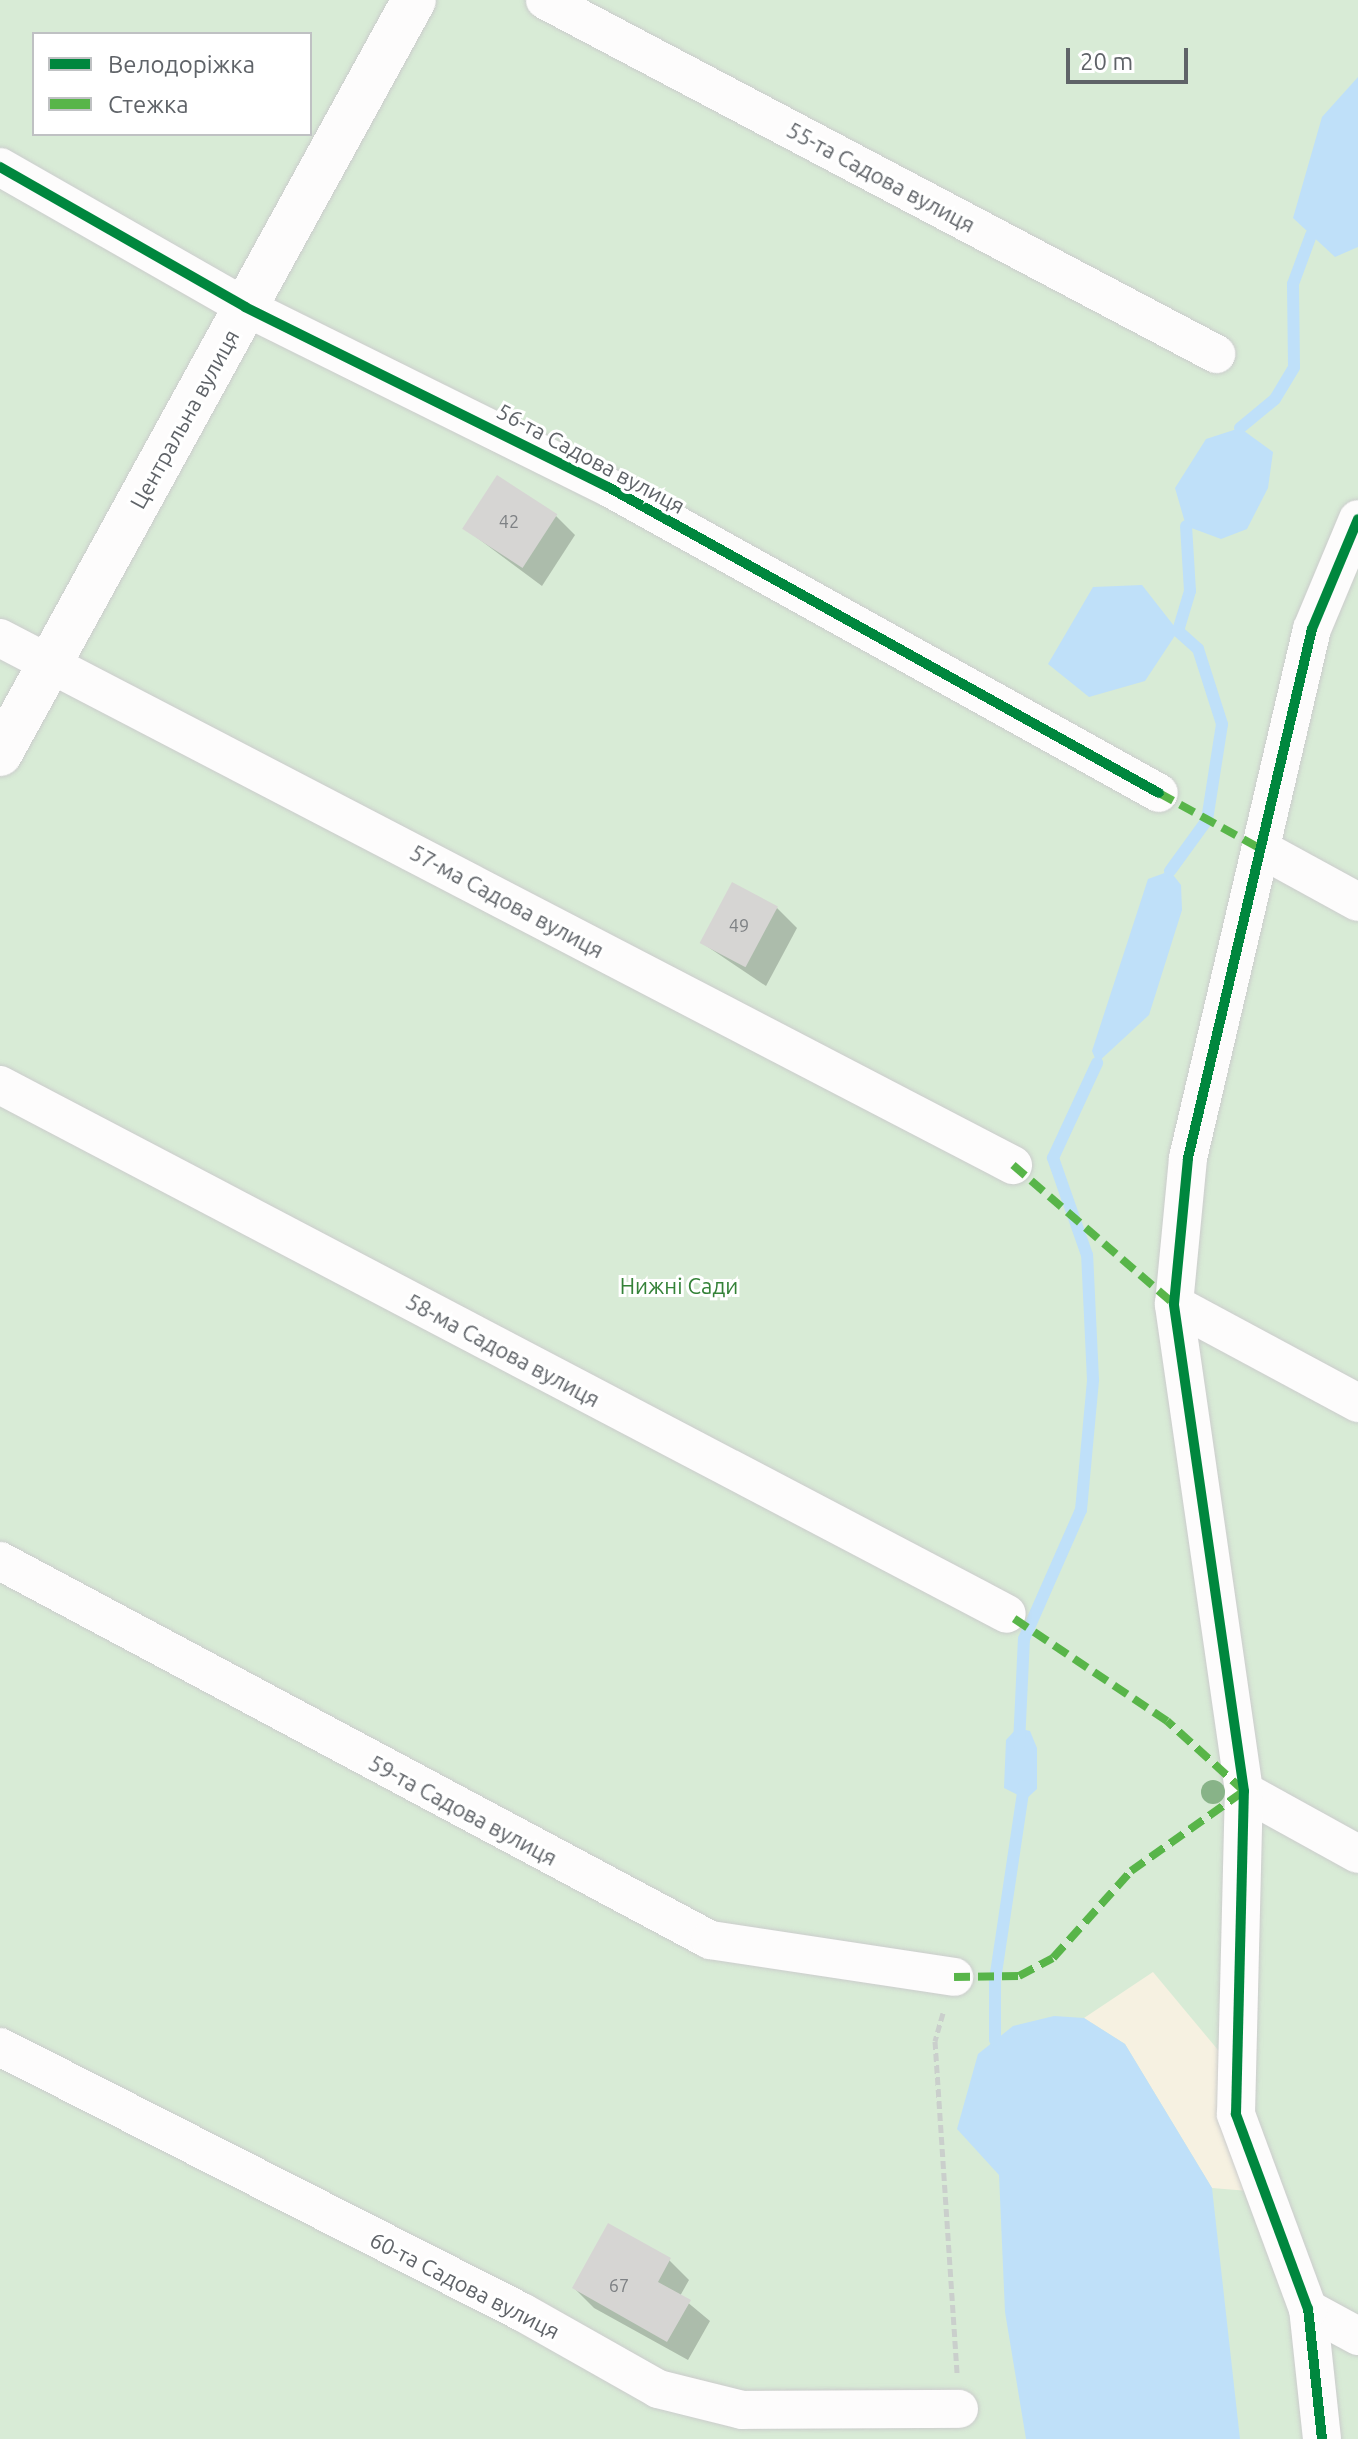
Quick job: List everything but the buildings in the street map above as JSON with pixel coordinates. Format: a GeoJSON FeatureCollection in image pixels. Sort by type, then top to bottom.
{"type":"FeatureCollection","features":[{"type":"Feature","properties":{"kind":"street","name":"Центральна вулиця"},"geometry":{"type":"LineString","coordinates":[[0,754],[414,0]]}},
{"type":"Feature","properties":{"kind":"street","name":"55-та Садова вулиця"},"geometry":{"type":"LineString","coordinates":[[545,0],[1216,354]]}},
{"type":"Feature","properties":{"kind":"street","name":"56-та Садова вулиця"},"geometry":{"type":"LineString","coordinates":[[0,167],[245,307],[608,487],[1159,793]]}},
{"type":"Feature","properties":{"kind":"street"},"geometry":{"type":"LineString","coordinates":[[1322,2439],[1308,2309],[1236,2114],[1244,1791],[1174,1304],[1188,1158],[1263,850],[1312,629],[1358,519]]}},
{"type":"Feature","properties":{"kind":"street","name":"57-ма Садова вулиця"},"geometry":{"type":"LineString","coordinates":[[0,638],[1013,1165]]}},
{"type":"Feature","properties":{"kind":"street"},"geometry":{"type":"LineString","coordinates":[[1263,850],[1358,902]]}},
{"type":"Feature","properties":{"kind":"street","name":"58-ма Садова вулиця"},"geometry":{"type":"LineString","coordinates":[[0,1085],[1007,1614]]}},
{"type":"Feature","properties":{"kind":"street"},"geometry":{"type":"LineString","coordinates":[[1174,1304],[1358,1403]]}},
{"type":"Feature","properties":{"kind":"street","name":"59-та Садова вулиця"},"geometry":{"type":"LineString","coordinates":[[0,1561],[710,1940],[954,1977]]}},
{"type":"Feature","properties":{"kind":"street"},"geometry":{"type":"LineString","coordinates":[[1244,1791],[1358,1854]]}},
{"type":"Feature","properties":{"kind":"street","name":"60-та Садова вулиця"},"geometry":{"type":"LineString","coordinates":[[0,2047],[522,2312],[658,2389],[742,2410],[959,2409]]}},
{"type":"Feature","properties":{"kind":"street"},"geometry":{"type":"LineString","coordinates":[[1308,2309],[1358,2336]]}},
{"type":"Feature","properties":{"kind":"path"},"geometry":{"type":"LineString","coordinates":[[954,1977],[935,2041],[959,2409]]}},
{"type":"Feature","properties":{"kind":"green space","name":"Нижні Сади"},"geometry":{"type":"Polygon","coordinates":[[[0,0],[1358,0],[1358,2439],[0,2439],[0,0]]]}},
{"type":"Feature","properties":{"kind":"sand"},"geometry":{"type":"Polygon","coordinates":[[[1153,1972],[1233,2068],[1249,2191],[1212,2188],[1125,2044],[1084,2018],[1153,1972]]]}},
{"type":"Feature","properties":{"kind":"water"},"geometry":{"type":"Polygon","coordinates":[[[1358,77],[1358,247],[1335,257],[1293,218],[1322,117],[1358,77]]]}},
{"type":"Feature","properties":{"kind":"water"},"geometry":{"type":"Polygon","coordinates":[[[1240,428],[1273,452],[1268,488],[1247,529],[1221,539],[1186,526],[1175,488],[1206,439],[1240,428]]]}},
{"type":"Feature","properties":{"kind":"water"},"geometry":{"type":"Polygon","coordinates":[[[1142,585],[1178,631],[1145,681],[1089,697],[1048,664],[1093,587],[1142,585]]]}},
{"type":"Feature","properties":{"kind":"water"},"geometry":{"type":"Polygon","coordinates":[[[1170,871],[1181,885],[1182,910],[1149,1015],[1097,1063],[1092,1051],[1148,879],[1170,871]]]}},
{"type":"Feature","properties":{"kind":"water"},"geometry":{"type":"Polygon","coordinates":[[[1017,1728],[1030,1731],[1037,1748],[1037,1789],[1026,1799],[1004,1788],[1006,1740],[1017,1728]]]}},
{"type":"Feature","properties":{"kind":"water"},"geometry":{"type":"Polygon","coordinates":[[[1054,2016],[1084,2018],[1125,2044],[1212,2188],[1240,2439],[1026,2439],[1005,2312],[999,2175],[957,2129],[978,2054],[1013,2026],[1054,2016]]]}},
{"type":"Feature","properties":{"kind":"waterway"},"geometry":{"type":"LineString","coordinates":[[1240,428],[1275,399],[1294,367],[1293,284],[1311,235]]}},
{"type":"Feature","properties":{"kind":"waterway"},"geometry":{"type":"LineString","coordinates":[[1170,871],[1207,820],[1222,724],[1198,649],[1178,631],[1190,591],[1186,526]]}},
{"type":"Feature","properties":{"kind":"waterway"},"geometry":{"type":"LineString","coordinates":[[1019,1744],[1024,1639],[1081,1510],[1093,1380],[1087,1255],[1053,1158],[1097,1063]]}},
{"type":"Feature","properties":{"kind":"waterway"},"geometry":{"type":"LineString","coordinates":[[995,2040],[995,1980],[1024,1786]]}},
{"type":"Feature","properties":{"kind":"marked path"},"geometry":{"type":"LineString","coordinates":[[1159,793],[1263,850]]}},
{"type":"Feature","properties":{"kind":"marked path"},"geometry":{"type":"LineString","coordinates":[[1013,1165],[1174,1304]]}},
{"type":"Feature","properties":{"kind":"marked path"},"geometry":{"type":"LineString","coordinates":[[954,1977],[1019,1976],[1053,1958],[1131,1871],[1244,1791],[1167,1721],[1007,1614]]}},
{"type":"Feature","properties":{"kind":"cycle path"},"geometry":{"type":"LineString","coordinates":[[0,167],[245,307],[608,487],[1159,793]]}},
{"type":"Feature","properties":{"kind":"cycle path"},"geometry":{"type":"LineString","coordinates":[[1322,2439],[1308,2309],[1236,2114],[1244,1791],[1174,1304],[1188,1158],[1312,629],[1358,519]]}}]}
